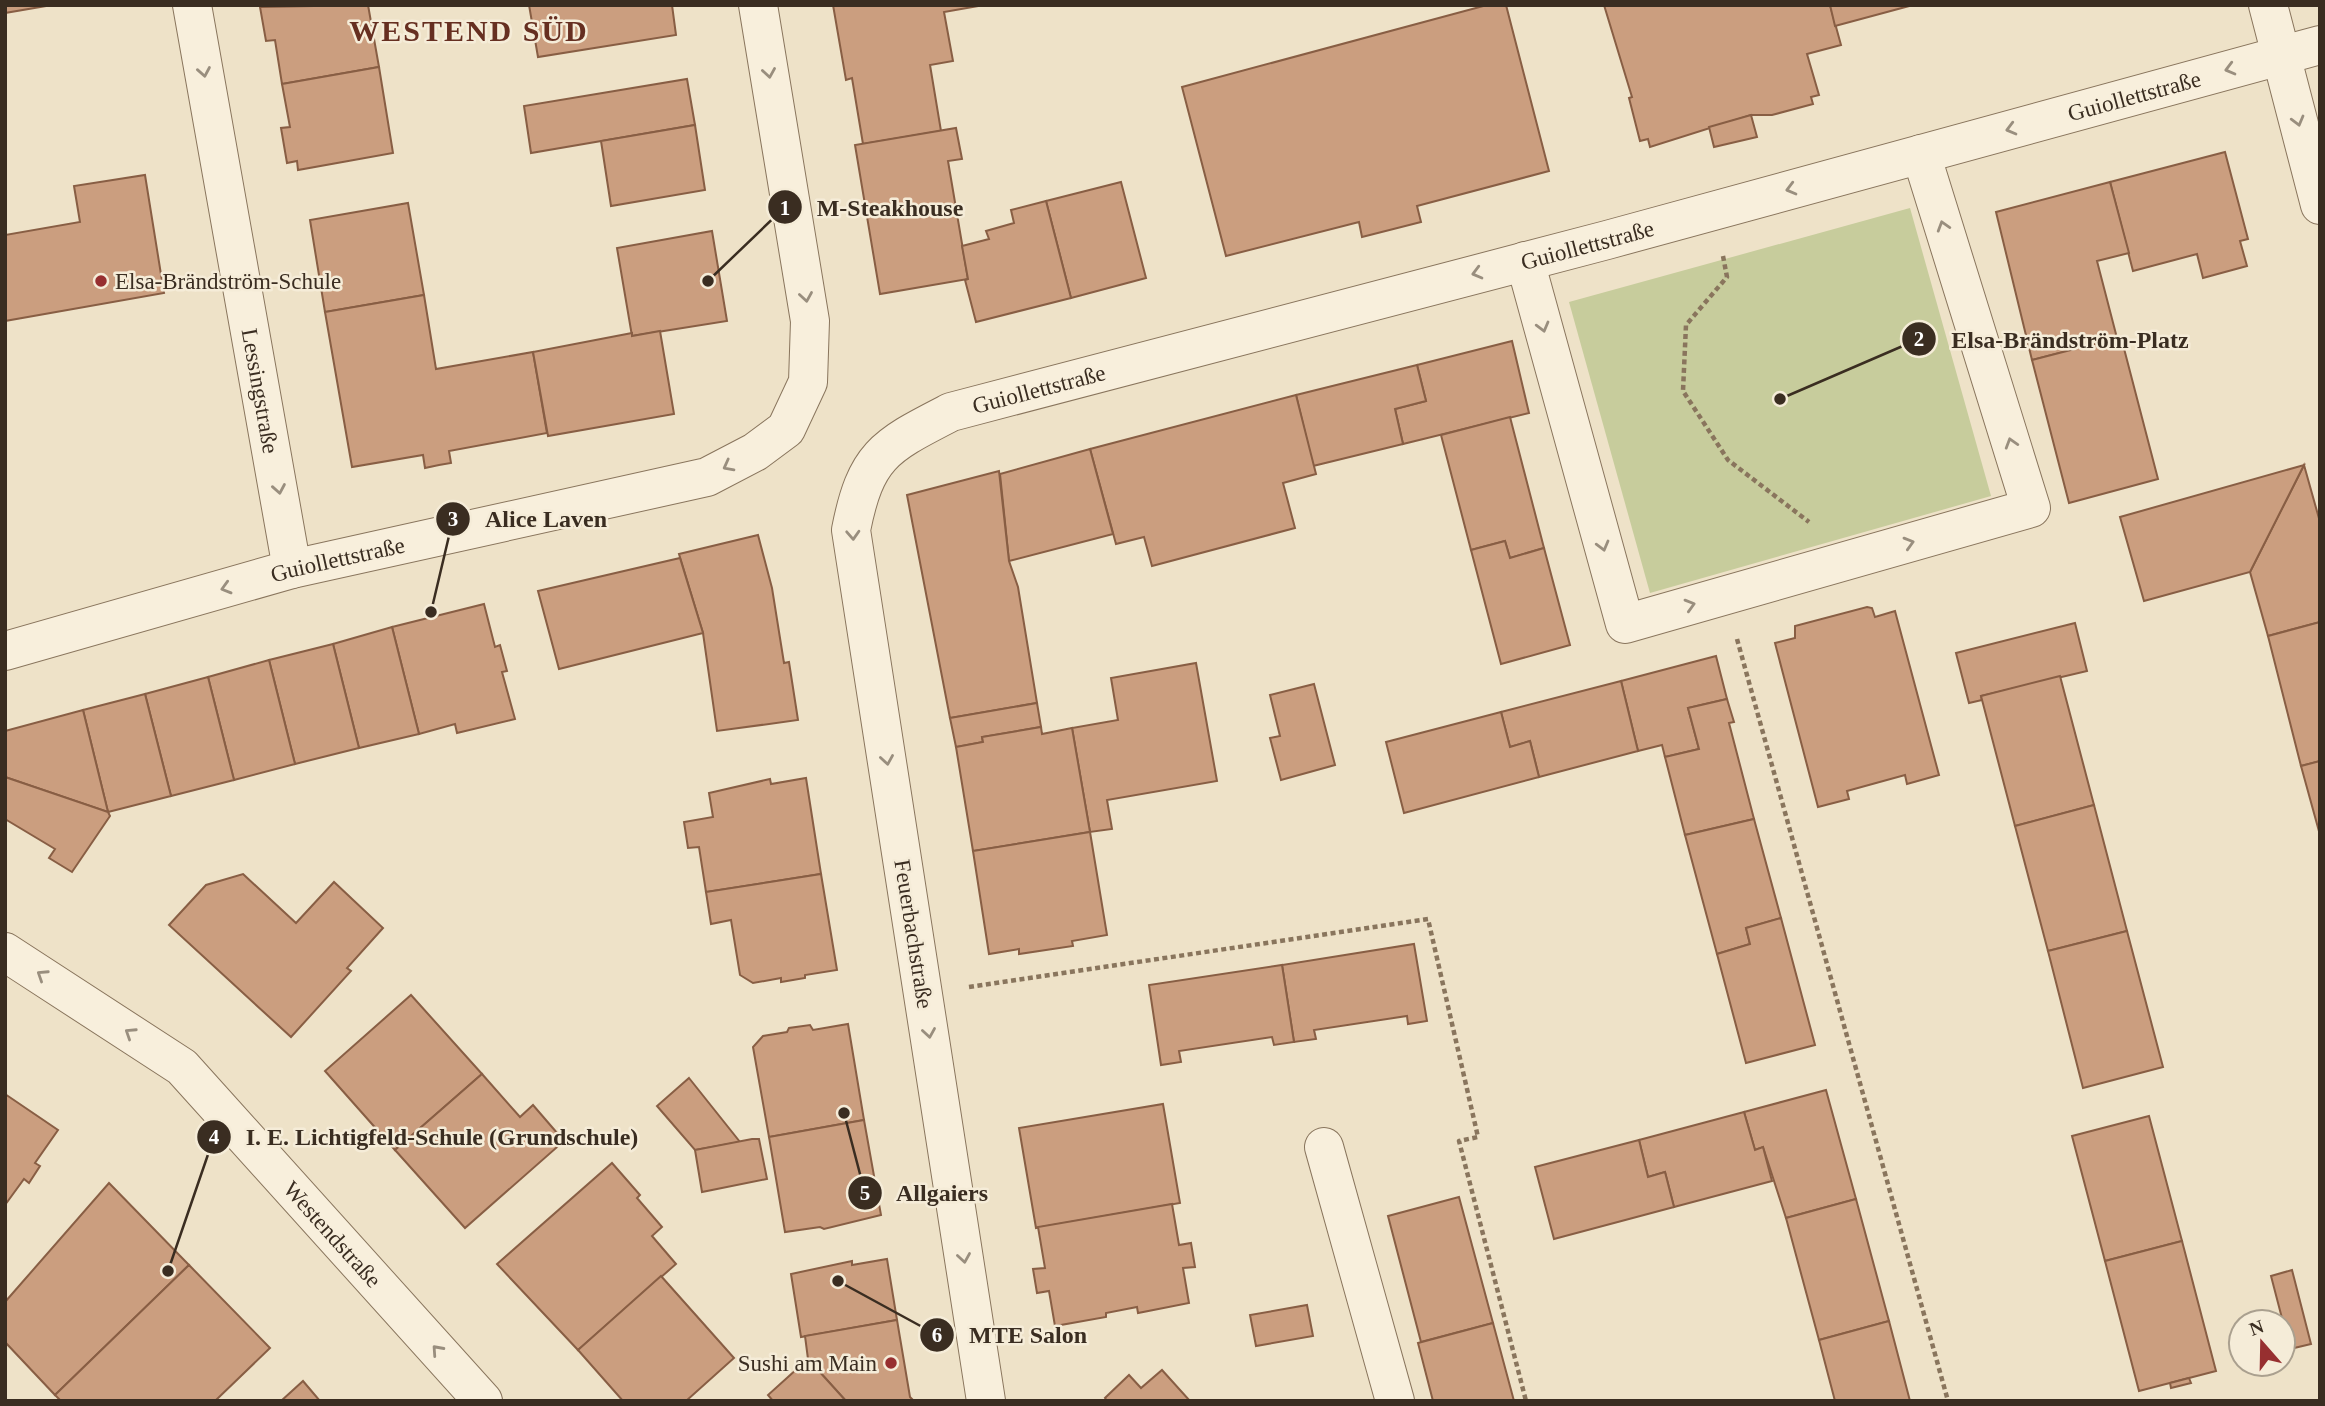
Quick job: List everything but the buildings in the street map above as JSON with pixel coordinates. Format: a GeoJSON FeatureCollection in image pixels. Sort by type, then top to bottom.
{"type":"FeatureCollection","features":[{"type":"Feature","properties":{"kind":"street","name":"Lessingstraße"},"geometry":{"type":"LineString","coordinates":[[192,5],[292,569]]}},
{"type":"Feature","properties":{"kind":"street","name":"Guiollettstraße"},"geometry":{"type":"LineString","coordinates":[[5,651],[292,569],[707,477],[755,452],[786,429],[808,382],[810,321],[758,5]]}},
{"type":"Feature","properties":{"kind":"street"},"geometry":{"type":"LineString","coordinates":[[2268,5],[2320,205]]}},
{"type":"Feature","properties":{"kind":"street","name":"Guiollettstraße"},"geometry":{"type":"LineString","coordinates":[[869,470],[898,439],[951,412],[1525,261],[2320,45]]}},
{"type":"Feature","properties":{"kind":"street"},"geometry":{"type":"LineString","coordinates":[[1525,261],[1625,624],[2031,508],[1921,154]]}},
{"type":"Feature","properties":{"kind":"street","name":"Feuerbachstraße"},"geometry":{"type":"LineString","coordinates":[[869,470],[858,492],[851,530],[986,1401]]}},
{"type":"Feature","properties":{"kind":"street","name":"Westendstraße"},"geometry":{"type":"LineString","coordinates":[[5,951],[182,1067],[483,1401]]}},
{"type":"Feature","properties":{"kind":"street"},"geometry":{"type":"LineString","coordinates":[[1324,1147],[1395,1401]]}},
{"type":"Feature","properties":{"kind":"path"},"geometry":{"type":"LineString","coordinates":[[1713,210],[1727,276],[1686,325],[1683,391],[1728,460],[1832,541],[1837,564]]}},
{"type":"Feature","properties":{"kind":"path"},"geometry":{"type":"LineString","coordinates":[[1724,596],[1948,1401]]}},
{"type":"Feature","properties":{"kind":"path"},"geometry":{"type":"LineString","coordinates":[[923,994],[1428,919],[1478,1137],[1459,1140],[1526,1401]]}},
{"type":"Feature","properties":{"kind":"green space"},"geometry":{"type":"Polygon","coordinates":[[[1910,208],[1991,496],[1650,593],[1569,302],[1910,208]]]}},
{"type":"Feature","properties":{"kind":"place","name":"Elsa-Brändström-Schule"},"geometry":{"type":"Point","coordinates":[101,281]}},
{"type":"Feature","properties":{"kind":"place","name":"M-Steakhouse"},"geometry":{"type":"Point","coordinates":[708,281]}},
{"type":"Feature","properties":{"kind":"place","name":"Elsa-Brändström-Platz"},"geometry":{"type":"Point","coordinates":[1780,399]}},
{"type":"Feature","properties":{"kind":"place","name":"Alice Laven"},"geometry":{"type":"Point","coordinates":[431,612]}},
{"type":"Feature","properties":{"kind":"place","name":"Allgaiers"},"geometry":{"type":"Point","coordinates":[844,1113]}},
{"type":"Feature","properties":{"kind":"place","name":"I. E. Lichtigfeld-Schule (Grundschule)"},"geometry":{"type":"Point","coordinates":[168,1271]}},
{"type":"Feature","properties":{"kind":"place","name":"MTE Salon"},"geometry":{"type":"Point","coordinates":[838,1281]}},
{"type":"Feature","properties":{"kind":"place","name":"Sushi am Main"},"geometry":{"type":"Point","coordinates":[891,1363]}},
{"type":"Feature","properties":{"kind":"district","name":"WESTEND SÜD"},"geometry":{"type":"Point","coordinates":[469,31]}}]}
